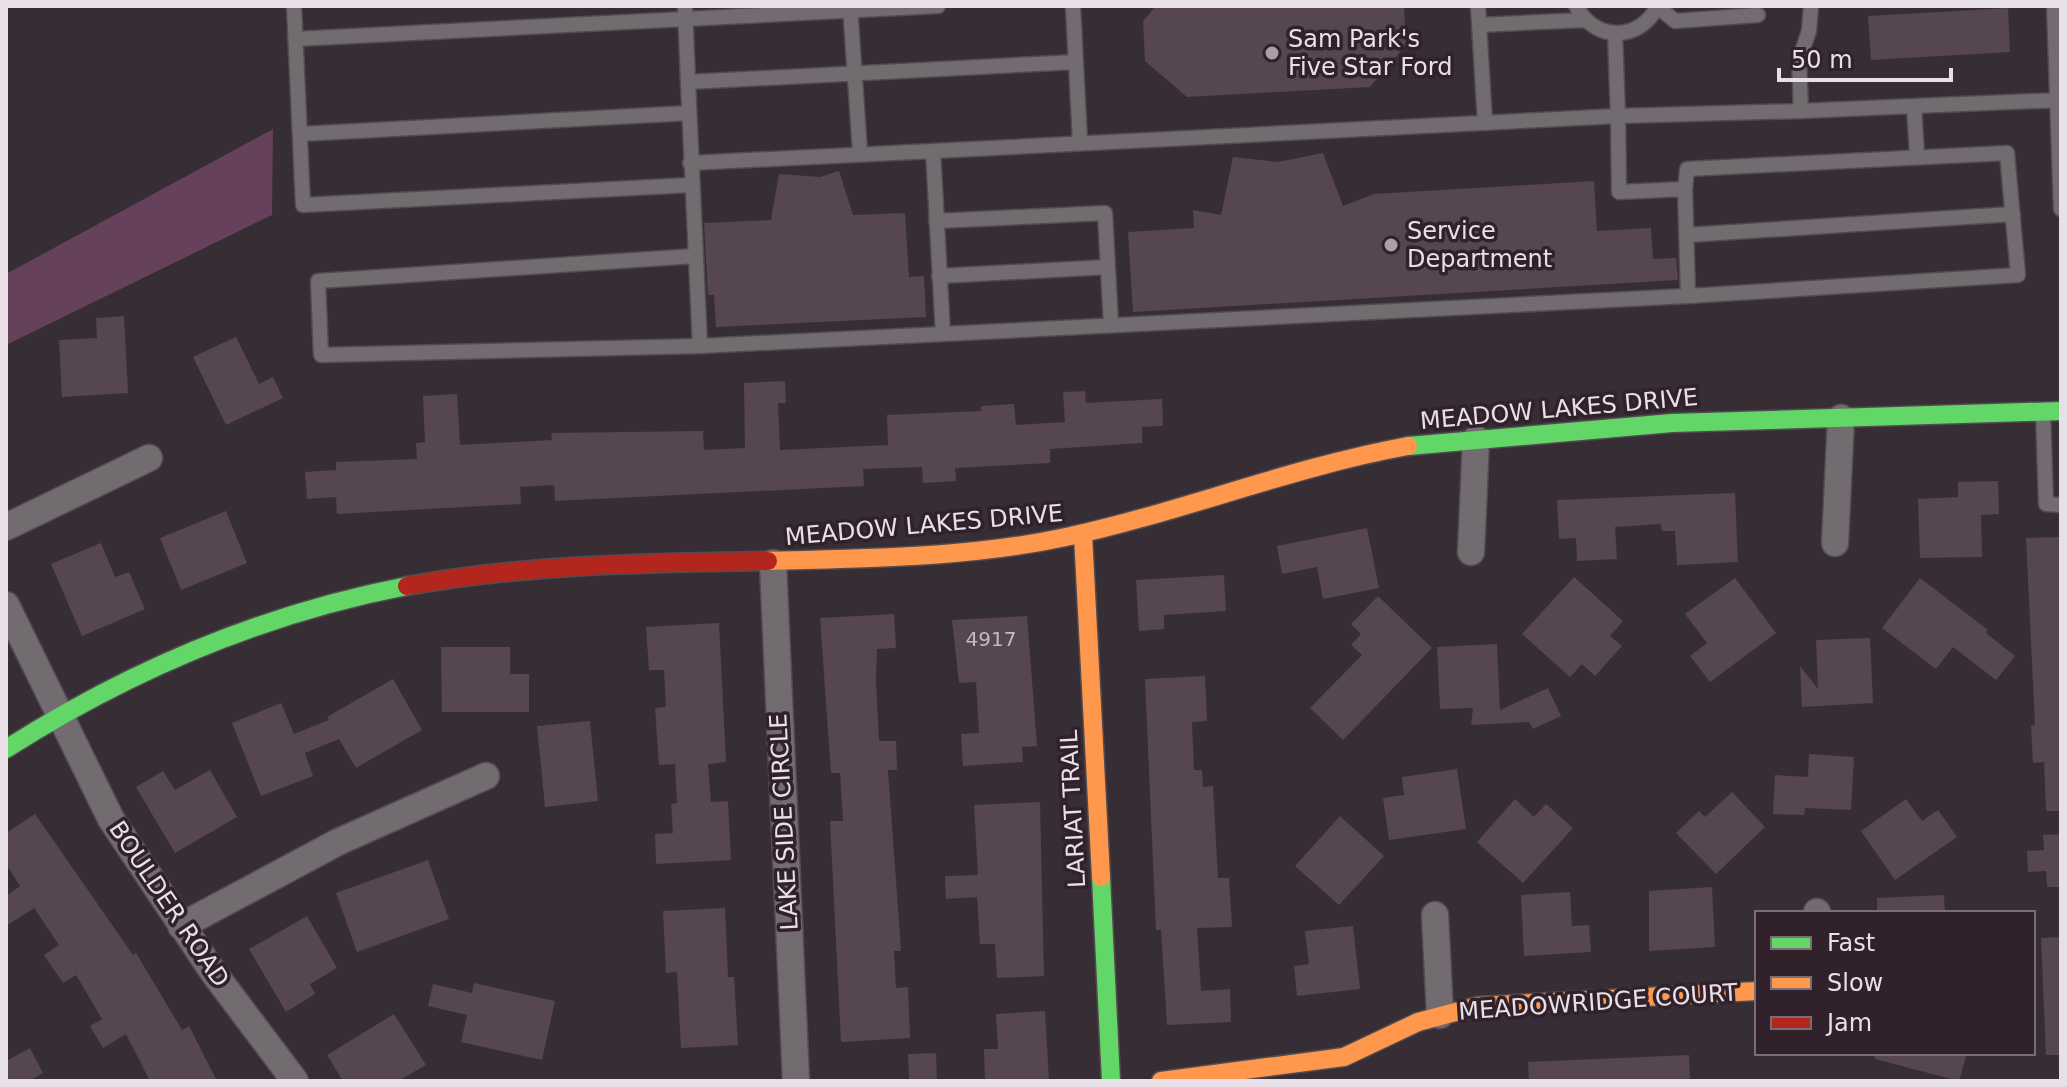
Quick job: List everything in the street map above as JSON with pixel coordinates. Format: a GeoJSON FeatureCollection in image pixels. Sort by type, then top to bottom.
{"type":"FeatureCollection","features":[{"type":"Feature","properties":{"kind":"street","name":"MEADOW LAKES DRIVE"},"geometry":{"type":"LineString","coordinates":[[6,749],[121,682],[228,634],[290,613],[423,582],[578,566],[773,563],[1023,545],[1083,535],[1240,487],[1406,446],[1660,422],[2052,412]]}},
{"type":"Feature","properties":{"kind":"street"},"geometry":{"type":"LineString","coordinates":[[1835,543],[1841,418]]}},
{"type":"Feature","properties":{"kind":"street"},"geometry":{"type":"LineString","coordinates":[[1471,552],[1476,439]]}},
{"type":"Feature","properties":{"kind":"street"},"geometry":{"type":"LineString","coordinates":[[6,527],[149,458]]}},
{"type":"Feature","properties":{"kind":"street","name":"LARIAT TRAIL"},"geometry":{"type":"LineString","coordinates":[[1083,535],[1111,1081]]}},
{"type":"Feature","properties":{"kind":"street","name":"LAKE SIDE CIRCLE"},"geometry":{"type":"LineString","coordinates":[[773,563],[796,1081]]}},
{"type":"Feature","properties":{"kind":"street","name":"BOULDER ROAD"},"geometry":{"type":"LineString","coordinates":[[6,605],[111,819],[181,926],[295,1081]]}},
{"type":"Feature","properties":{"kind":"street"},"geometry":{"type":"LineString","coordinates":[[181,926],[338,842],[486,776]]}},
{"type":"Feature","properties":{"kind":"street","name":"MEADOWRIDGE COURT"},"geometry":{"type":"LineString","coordinates":[[1435,915],[1440,1015]]}},
{"type":"Feature","properties":{"kind":"street","name":"MEADOWRIDGE COURT"},"geometry":{"type":"LineString","coordinates":[[1161,1081],[1344,1057],[1440,1015],[1478,1006],[1755,991]]}},
{"type":"Feature","properties":{"kind":"lane"},"geometry":{"type":"LineString","coordinates":[[294,6],[303,205],[690,185]]}},
{"type":"Feature","properties":{"kind":"lane"},"geometry":{"type":"LineString","coordinates":[[295,39],[686,12],[938,6]]}},
{"type":"Feature","properties":{"kind":"lane"},"geometry":{"type":"LineString","coordinates":[[1073,6],[1080,142]]}},
{"type":"Feature","properties":{"kind":"lane"},"geometry":{"type":"LineString","coordinates":[[1478,6],[1485,123]]}},
{"type":"Feature","properties":{"kind":"lane"},"geometry":{"type":"LineString","coordinates":[[1576,6],[1584,20],[1604,32],[1615,34],[1641,27],[1658,6],[1675,21],[1758,15]]}},
{"type":"Feature","properties":{"kind":"lane"},"geometry":{"type":"LineString","coordinates":[[1801,111],[1799,60],[1809,31],[1811,6]]}},
{"type":"Feature","properties":{"kind":"lane"},"geometry":{"type":"LineString","coordinates":[[2054,6],[2060,100],[2061,209]]}},
{"type":"Feature","properties":{"kind":"lane"},"geometry":{"type":"LineString","coordinates":[[850,8],[860,152]]}},
{"type":"Feature","properties":{"kind":"lane"},"geometry":{"type":"LineString","coordinates":[[686,12],[690,185],[700,346]]}},
{"type":"Feature","properties":{"kind":"lane"},"geometry":{"type":"LineString","coordinates":[[1479,25],[1584,20]]}},
{"type":"Feature","properties":{"kind":"lane"},"geometry":{"type":"LineString","coordinates":[[1615,34],[1619,192],[1685,189]]}},
{"type":"Feature","properties":{"kind":"lane"},"geometry":{"type":"LineString","coordinates":[[688,82],[1076,62]]}},
{"type":"Feature","properties":{"kind":"lane"},"geometry":{"type":"LineString","coordinates":[[690,163],[1618,116],[2060,100]]}},
{"type":"Feature","properties":{"kind":"lane"},"geometry":{"type":"LineString","coordinates":[[1914,106],[1917,155]]}},
{"type":"Feature","properties":{"kind":"lane"},"geometry":{"type":"LineString","coordinates":[[300,134],[689,113]]}},
{"type":"Feature","properties":{"kind":"lane"},"geometry":{"type":"LineString","coordinates":[[933,151],[943,334]]}},
{"type":"Feature","properties":{"kind":"lane"},"geometry":{"type":"LineString","coordinates":[[695,256],[318,281],[321,355],[700,346],[1688,296],[2018,275],[2007,153],[1917,155],[1687,169],[1688,296]]}},
{"type":"Feature","properties":{"kind":"lane"},"geometry":{"type":"LineString","coordinates":[[936,221],[1105,213],[1111,325]]}},
{"type":"Feature","properties":{"kind":"lane"},"geometry":{"type":"LineString","coordinates":[[1687,235],[2013,214]]}},
{"type":"Feature","properties":{"kind":"lane"},"geometry":{"type":"LineString","coordinates":[[939,276],[1108,267]]}},
{"type":"Feature","properties":{"kind":"lane"},"geometry":{"type":"LineString","coordinates":[[2052,412],[2046,504],[2061,505]]}},
{"type":"Feature","properties":{"kind":"shaded area"},"geometry":{"type":"Polygon","coordinates":[[[273,129],[272,215],[6,345],[6,274],[273,129]]]}},
{"type":"Feature","properties":{"kind":"building","name":"Sam Park's Five Star Ford"},"geometry":{"type":"Polygon","coordinates":[[[1156,6],[1404,6],[1406,45],[1370,87],[1187,97],[1145,61],[1143,21],[1156,6]]]}},
{"type":"Feature","properties":{"kind":"building"},"geometry":{"type":"Polygon","coordinates":[[[2008,8],[2010,52],[1871,60],[1868,16],[2008,8]]]}},
{"type":"Feature","properties":{"kind":"building","name":"Service Department"},"geometry":{"type":"Polygon","coordinates":[[[1323,153],[1343,206],[1374,194],[1594,181],[1597,231],[1651,228],[1653,259],[1676,258],[1678,280],[1133,312],[1128,232],[1194,228],[1193,210],[1221,215],[1233,157],[1278,162],[1323,153]]]}},
{"type":"Feature","properties":{"kind":"building"},"geometry":{"type":"Polygon","coordinates":[[[839,171],[853,215],[905,213],[909,277],[924,276],[926,317],[716,327],[714,295],[708,295],[704,223],[771,220],[779,174],[820,177],[839,171]]]}},
{"type":"Feature","properties":{"kind":"building"},"geometry":{"type":"Polygon","coordinates":[[[124,316],[128,393],[62,397],[59,340],[97,338],[96,318],[124,316]]]}},
{"type":"Feature","properties":{"kind":"building"},"geometry":{"type":"Polygon","coordinates":[[[236,337],[259,384],[273,377],[283,398],[226,425],[193,357],[236,337]]]}},
{"type":"Feature","properties":{"kind":"building"},"geometry":{"type":"Polygon","coordinates":[[[785,381],[786,403],[778,403],[780,450],[888,445],[887,415],[981,411],[981,406],[1014,404],[1016,425],[1065,422],[1063,392],[1085,391],[1086,403],[1162,399],[1163,426],[1142,427],[1142,443],[1050,449],[1050,463],[955,468],[956,481],[923,483],[922,467],[863,469],[864,486],[555,501],[554,485],[520,487],[521,504],[337,514],[336,497],[307,499],[305,472],[336,470],[336,462],[417,459],[416,443],[425,442],[423,396],[457,394],[460,445],[552,440],[551,433],[703,431],[704,450],[745,448],[744,383],[785,381]]]}},
{"type":"Feature","properties":{"kind":"building"},"geometry":{"type":"Polygon","coordinates":[[[1998,481],[1999,514],[1981,515],[1982,557],[1920,558],[1918,499],[1958,497],[1958,482],[1998,481]]]}},
{"type":"Feature","properties":{"kind":"building"},"geometry":{"type":"Polygon","coordinates":[[[1735,493],[1738,562],[1677,565],[1675,531],[1662,531],[1661,524],[1615,527],[1617,559],[1577,561],[1576,538],[1559,539],[1557,500],[1735,493]]]}},
{"type":"Feature","properties":{"kind":"building"},"geometry":{"type":"Polygon","coordinates":[[[226,511],[247,563],[181,590],[160,538],[226,511]]]}},
{"type":"Feature","properties":{"kind":"building"},"geometry":{"type":"Polygon","coordinates":[[[1367,528],[1379,588],[1323,599],[1317,567],[1282,574],[1277,546],[1367,528]]]}},
{"type":"Feature","properties":{"kind":"building"},"geometry":{"type":"Polygon","coordinates":[[[2061,537],[2061,811],[2046,811],[2044,762],[2033,763],[2031,726],[2035,725],[2026,538],[2061,537]]]}},
{"type":"Feature","properties":{"kind":"building"},"geometry":{"type":"Polygon","coordinates":[[[101,543],[115,577],[129,572],[145,609],[82,636],[51,564],[101,543]]]}},
{"type":"Feature","properties":{"kind":"building"},"geometry":{"type":"Polygon","coordinates":[[[1224,575],[1226,611],[1164,615],[1164,629],[1139,631],[1136,580],[1224,575]]]}},
{"type":"Feature","properties":{"kind":"building"},"geometry":{"type":"Polygon","coordinates":[[[1574,577],[1623,621],[1610,636],[1622,646],[1595,676],[1582,664],[1570,677],[1522,634],[1574,577]]]}},
{"type":"Feature","properties":{"kind":"building"},"geometry":{"type":"Polygon","coordinates":[[[1735,578],[1776,633],[1710,682],[1690,656],[1707,643],[1685,614],[1735,578]]]}},
{"type":"Feature","properties":{"kind":"building"},"geometry":{"type":"Polygon","coordinates":[[[1920,578],[1988,630],[1986,633],[2015,656],[1996,680],[1953,647],[1936,669],[1882,628],[1920,578]]]}},
{"type":"Feature","properties":{"kind":"building"},"geometry":{"type":"Polygon","coordinates":[[[1378,596],[1432,648],[1343,740],[1310,708],[1362,655],[1351,645],[1361,634],[1351,624],[1378,596]]]}},
{"type":"Feature","properties":{"kind":"building"},"geometry":{"type":"Polygon","coordinates":[[[894,614],[896,648],[877,649],[876,681],[879,741],[896,741],[897,770],[888,770],[901,951],[894,951],[896,988],[908,987],[910,1038],[841,1042],[830,821],[843,821],[840,773],[831,773],[820,618],[894,614]]]}},
{"type":"Feature","properties":{"kind":"building"},"geometry":{"type":"Polygon","coordinates":[[[1027,616],[1037,746],[1022,747],[1023,762],[963,766],[961,734],[979,733],[976,682],[959,683],[952,620],[1027,616]]]}},
{"type":"Feature","properties":{"kind":"building"},"geometry":{"type":"Polygon","coordinates":[[[719,623],[726,762],[708,764],[711,802],[728,801],[731,860],[656,864],[655,834],[673,833],[671,804],[677,803],[675,764],[659,765],[655,708],[666,707],[664,670],[649,670],[646,627],[719,623]]]}},
{"type":"Feature","properties":{"kind":"building"},"geometry":{"type":"Polygon","coordinates":[[[1870,638],[1873,703],[1802,707],[1800,666],[1818,689],[1816,640],[1870,638]]]}},
{"type":"Feature","properties":{"kind":"building"},"geometry":{"type":"Polygon","coordinates":[[[1497,644],[1500,710],[1548,688],[1561,716],[1533,729],[1529,722],[1471,725],[1473,708],[1440,709],[1437,647],[1497,644]]]}},
{"type":"Feature","properties":{"kind":"building"},"geometry":{"type":"Polygon","coordinates":[[[441,647],[510,647],[510,674],[529,674],[529,712],[442,712],[441,647]]]}},
{"type":"Feature","properties":{"kind":"building"},"geometry":{"type":"Polygon","coordinates":[[[1205,676],[1207,721],[1192,722],[1194,770],[1202,770],[1203,787],[1213,786],[1218,878],[1229,878],[1232,927],[1197,928],[1201,991],[1230,989],[1231,1022],[1167,1025],[1161,930],[1156,930],[1145,679],[1205,676]]]}},
{"type":"Feature","properties":{"kind":"building"},"geometry":{"type":"Polygon","coordinates":[[[393,679],[422,730],[356,768],[339,739],[305,753],[313,776],[261,796],[232,723],[281,703],[294,734],[329,720],[327,717],[393,679]]]}},
{"type":"Feature","properties":{"kind":"building"},"geometry":{"type":"Polygon","coordinates":[[[590,721],[598,801],[545,807],[537,726],[590,721]]]}},
{"type":"Feature","properties":{"kind":"building"},"geometry":{"type":"Polygon","coordinates":[[[1809,754],[1854,757],[1851,810],[1805,808],[1804,815],[1773,814],[1775,775],[1808,777],[1809,754]]]}},
{"type":"Feature","properties":{"kind":"building"},"geometry":{"type":"Polygon","coordinates":[[[1457,769],[1466,829],[1389,840],[1383,798],[1404,795],[1402,777],[1457,769]]]}},
{"type":"Feature","properties":{"kind":"building"},"geometry":{"type":"Polygon","coordinates":[[[210,770],[237,817],[175,853],[136,787],[163,771],[175,790],[210,770]]]}},
{"type":"Feature","properties":{"kind":"building"},"geometry":{"type":"Polygon","coordinates":[[[1732,792],[1765,827],[1716,874],[1676,833],[1699,811],[1705,817],[1732,792]]]}},
{"type":"Feature","properties":{"kind":"building"},"geometry":{"type":"Polygon","coordinates":[[[1515,799],[1534,817],[1546,804],[1573,828],[1523,883],[1477,842],[1515,799]]]}},
{"type":"Feature","properties":{"kind":"building"},"geometry":{"type":"Polygon","coordinates":[[[1906,799],[1922,821],[1938,810],[1957,837],[1895,880],[1861,831],[1906,799]]]}},
{"type":"Feature","properties":{"kind":"building"},"geometry":{"type":"Polygon","coordinates":[[[1040,802],[1044,976],[997,978],[995,944],[980,944],[977,897],[946,899],[945,876],[978,875],[974,805],[1040,802]]]}},
{"type":"Feature","properties":{"kind":"building"},"geometry":{"type":"Polygon","coordinates":[[[35,814],[133,955],[136,953],[182,1030],[189,1026],[217,1081],[150,1081],[126,1034],[103,1048],[90,1026],[102,1019],[76,975],[63,983],[44,955],[59,945],[34,908],[6,926],[6,896],[20,886],[6,864],[6,833],[35,814]]]}},
{"type":"Feature","properties":{"kind":"building"},"geometry":{"type":"Polygon","coordinates":[[[1340,816],[1384,856],[1339,905],[1295,866],[1340,816]]]}},
{"type":"Feature","properties":{"kind":"building"},"geometry":{"type":"Polygon","coordinates":[[[2061,834],[2061,887],[2047,887],[2046,871],[2028,872],[2027,851],[2044,850],[2043,835],[2061,834]]]}},
{"type":"Feature","properties":{"kind":"building"},"geometry":{"type":"Polygon","coordinates":[[[428,860],[449,919],[357,952],[336,893],[428,860]]]}},
{"type":"Feature","properties":{"kind":"building"},"geometry":{"type":"Polygon","coordinates":[[[1712,887],[1715,947],[1649,951],[1649,891],[1712,887]]]}},
{"type":"Feature","properties":{"kind":"building"},"geometry":{"type":"Polygon","coordinates":[[[1570,892],[1572,926],[1589,925],[1591,952],[1524,956],[1521,895],[1570,892]]]}},
{"type":"Feature","properties":{"kind":"building"},"geometry":{"type":"Polygon","coordinates":[[[1944,895],[1945,911],[1877,911],[1877,898],[1944,895]]]}},
{"type":"Feature","properties":{"kind":"building"},"geometry":{"type":"Polygon","coordinates":[[[725,908],[728,977],[734,977],[738,1045],[681,1048],[677,972],[666,973],[663,911],[725,908]]]}},
{"type":"Feature","properties":{"kind":"building"},"geometry":{"type":"Polygon","coordinates":[[[307,916],[337,968],[310,984],[315,994],[286,1012],[249,949],[307,916]]]}},
{"type":"Feature","properties":{"kind":"building"},"geometry":{"type":"Polygon","coordinates":[[[1353,926],[1360,989],[1297,996],[1294,966],[1309,964],[1305,931],[1353,926]]]}},
{"type":"Feature","properties":{"kind":"building"},"geometry":{"type":"Polygon","coordinates":[[[2061,937],[2061,1055],[2046,1055],[2041,938],[2061,937]]]}},
{"type":"Feature","properties":{"kind":"building"},"geometry":{"type":"Polygon","coordinates":[[[474,983],[555,1001],[542,1060],[461,1042],[467,1015],[428,1006],[433,984],[472,993],[474,983]]]}},
{"type":"Feature","properties":{"kind":"building"},"geometry":{"type":"Polygon","coordinates":[[[1045,1011],[1049,1081],[985,1081],[984,1049],[998,1049],[996,1014],[1045,1011]]]}},
{"type":"Feature","properties":{"kind":"building"},"geometry":{"type":"Polygon","coordinates":[[[394,1014],[426,1065],[398,1081],[343,1081],[327,1055],[394,1014]]]}},
{"type":"Feature","properties":{"kind":"building"},"geometry":{"type":"Polygon","coordinates":[[[30,1048],[43,1073],[29,1081],[6,1081],[6,1061],[30,1048]]]}},
{"type":"Feature","properties":{"kind":"building"},"geometry":{"type":"Polygon","coordinates":[[[936,1053],[937,1081],[909,1081],[908,1054],[936,1053]]]}},
{"type":"Feature","properties":{"kind":"building"},"geometry":{"type":"Polygon","coordinates":[[[1689,1055],[1690,1081],[1529,1081],[1528,1062],[1689,1055]]]}},
{"type":"Feature","properties":{"kind":"building"},"geometry":{"type":"Polygon","coordinates":[[[1875,1055],[1966,1055],[1959,1081],[1875,1059],[1875,1055]]]}},
{"type":"Feature","properties":{"kind":"traffic: fast"},"geometry":{"type":"LineString","coordinates":[[1408,446],[1672,423],[2061,411]]}},
{"type":"Feature","properties":{"kind":"traffic: fast"},"geometry":{"type":"LineString","coordinates":[[6,749],[101,694],[199,648],[301,612],[407,586]]}},
{"type":"Feature","properties":{"kind":"traffic: fast"},"geometry":{"type":"LineString","coordinates":[[1101,877],[1111,1081]]}},
{"type":"Feature","properties":{"kind":"traffic: slow"},"geometry":{"type":"LineString","coordinates":[[768,561],[918,556],[1029,544],[1109,527],[1322,466],[1408,446]]}},
{"type":"Feature","properties":{"kind":"traffic: slow"},"geometry":{"type":"LineString","coordinates":[[1083,535],[1101,877]]}},
{"type":"Feature","properties":{"kind":"traffic: slow"},"geometry":{"type":"LineString","coordinates":[[1161,1081],[1344,1057],[1418,1022],[1478,1006],[1755,991]]}},
{"type":"Feature","properties":{"kind":"traffic: jam"},"geometry":{"type":"LineString","coordinates":[[407,586],[542,569],[768,561]]}},
{"type":"Feature","properties":{"kind":"place","name":"Sam Park's Five Star Ford"},"geometry":{"type":"Point","coordinates":[1272,53]}},
{"type":"Feature","properties":{"kind":"place","name":"Service Department"},"geometry":{"type":"Point","coordinates":[1391,245]}}]}
